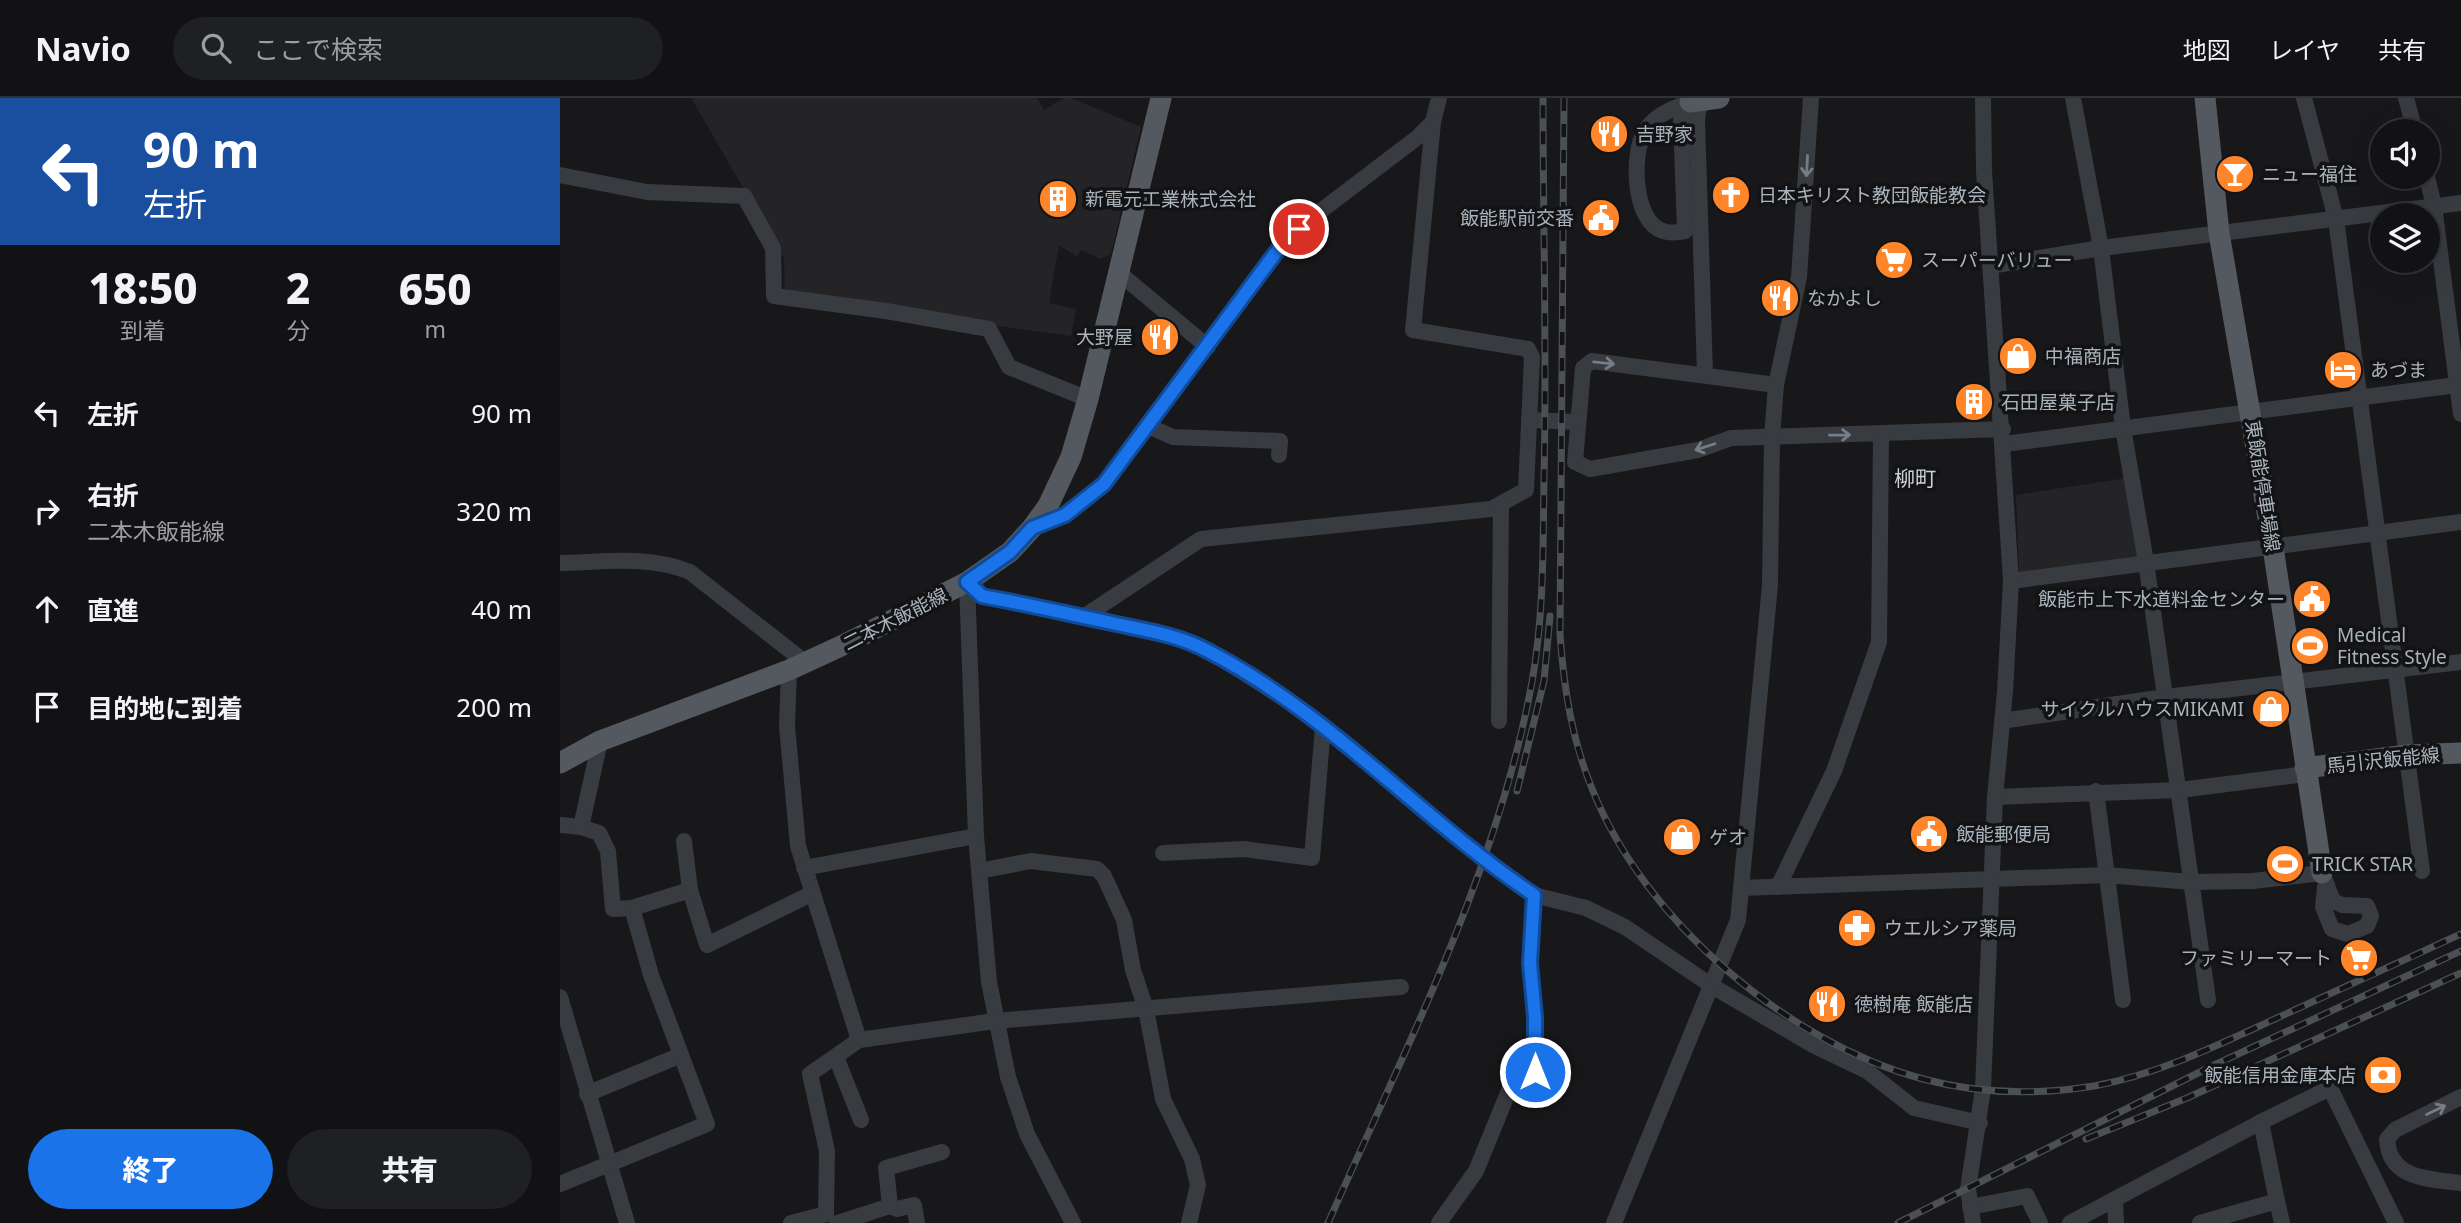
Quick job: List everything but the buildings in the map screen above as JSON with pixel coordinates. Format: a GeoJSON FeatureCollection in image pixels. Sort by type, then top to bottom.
{"type":"FeatureCollection","features":[{"type":"Feature","properties":{"kind":"main road","name":"二本木飯能線"},"geometry":{"type":"LineString","coordinates":[[564,759],[600,741],[797,667],[967,582],[1010,552],[1032,528],[1059,486],[1088,399],[1161,98]]}},
{"type":"Feature","properties":{"kind":"main road","name":"東飯能停車場線"},"geometry":{"type":"LineString","coordinates":[[2204,98],[2219,233],[2252,411],[2323,880]]}},
{"type":"Feature","properties":{"kind":"main road","name":"馬引沢飯能線"},"geometry":{"type":"LineString","coordinates":[[2306,771],[2407,755],[2461,753]]}},
{"type":"Feature","properties":{"kind":"street"},"geometry":{"type":"LineString","coordinates":[[1085,616],[1201,539],[1491,509],[1526,490],[1532,357],[1528,349],[1413,330],[1433,122],[1439,98]]}},
{"type":"Feature","properties":{"kind":"street"},"geometry":{"type":"LineString","coordinates":[[1614,1223],[1738,920],[1770,585],[1772,436],[1776,385],[1799,277],[1811,98]]}},
{"type":"Feature","properties":{"kind":"street"},"geometry":{"type":"LineString","coordinates":[[1983,98],[1990,266],[2004,436],[2011,581],[1994,797],[1980,1123],[1968,1189],[1971,1215],[2027,1196],[2040,1223]]}},
{"type":"Feature","properties":{"kind":"street"},"geometry":{"type":"LineString","coordinates":[[2073,98],[2101,248],[2123,428],[2180,790],[2208,1000]]}},
{"type":"Feature","properties":{"kind":"street"},"geometry":{"type":"LineString","coordinates":[[2304,98],[2336,219],[2422,871]]}},
{"type":"Feature","properties":{"kind":"street"},"geometry":{"type":"LineString","coordinates":[[2406,98],[2412,119]]}},
{"type":"Feature","properties":{"kind":"street"},"geometry":{"type":"LineString","coordinates":[[1700,99],[1697,120],[1705,374]]}},
{"type":"Feature","properties":{"kind":"street"},"geometry":{"type":"LineString","coordinates":[[1700,99],[1681,120],[1685,231],[1664,232],[1649,221],[1643,208],[1638,182],[1638,151],[1650,124],[1669,110],[1700,99]]}},
{"type":"Feature","properties":{"kind":"street"},"geometry":{"type":"LineString","coordinates":[[1032,528],[1065,515],[1104,484],[1150,427],[1280,247],[1433,122]]}},
{"type":"Feature","properties":{"kind":"street"},"geometry":{"type":"LineString","coordinates":[[560,175],[647,192],[744,197],[774,248],[774,296],[886,311],[989,330],[1009,367],[1088,399]]}},
{"type":"Feature","properties":{"kind":"street"},"geometry":{"type":"LineString","coordinates":[[2440,205],[2461,203]]}},
{"type":"Feature","properties":{"kind":"street"},"geometry":{"type":"LineString","coordinates":[[1990,266],[2101,248],[2370,214]]}},
{"type":"Feature","properties":{"kind":"street"},"geometry":{"type":"LineString","coordinates":[[2440,253],[2461,414]]}},
{"type":"Feature","properties":{"kind":"street"},"geometry":{"type":"LineString","coordinates":[[1119,274],[1208,347]]}},
{"type":"Feature","properties":{"kind":"street"},"geometry":{"type":"LineString","coordinates":[[1776,385],[1592,361],[1583,368],[1575,462],[1591,469],[1698,450],[1731,438],[2004,436],[2123,428],[2457,385]]}},
{"type":"Feature","properties":{"kind":"street"},"geometry":{"type":"LineString","coordinates":[[1529,420],[1577,422]]}},
{"type":"Feature","properties":{"kind":"street"},"geometry":{"type":"LineString","coordinates":[[1150,427],[1173,437],[1280,441],[1279,455]]}},
{"type":"Feature","properties":{"kind":"street"},"geometry":{"type":"LineString","coordinates":[[1778,887],[1834,771],[1878,642],[1881,435]]}},
{"type":"Feature","properties":{"kind":"street"},"geometry":{"type":"LineString","coordinates":[[1499,721],[1501,505]]}},
{"type":"Feature","properties":{"kind":"street"},"geometry":{"type":"LineString","coordinates":[[2011,581],[2461,522]]}},
{"type":"Feature","properties":{"kind":"street"},"geometry":{"type":"LineString","coordinates":[[560,563],[652,561],[690,572],[797,667],[787,726],[798,846],[859,1040]]}},
{"type":"Feature","properties":{"kind":"street"},"geometry":{"type":"LineString","coordinates":[[967,582],[982,596],[1171,636],[1208,650],[1323,727],[1485,861],[1534,895],[1586,908],[1625,927],[1712,986],[1813,1045],[1867,1071],[1914,1108],[1980,1123]]}},
{"type":"Feature","properties":{"kind":"street"},"geometry":{"type":"LineString","coordinates":[[967,582],[976,836],[995,1021],[1008,1077],[1027,1134],[1073,1223]]}},
{"type":"Feature","properties":{"kind":"street"},"geometry":{"type":"LineString","coordinates":[[2002,721],[2165,697],[2461,662]]}},
{"type":"Feature","properties":{"kind":"street"},"geometry":{"type":"LineString","coordinates":[[1163,853],[1244,849],[1312,858],[1323,727]]}},
{"type":"Feature","properties":{"kind":"street"},"geometry":{"type":"LineString","coordinates":[[581,827],[600,741]]}},
{"type":"Feature","properties":{"kind":"street"},"geometry":{"type":"LineString","coordinates":[[1994,797],[2096,791],[2180,790],[2306,771]]}},
{"type":"Feature","properties":{"kind":"street"},"geometry":{"type":"LineString","coordinates":[[2096,791],[2123,1000]]}},
{"type":"Feature","properties":{"kind":"street"},"geometry":{"type":"LineString","coordinates":[[560,825],[581,827],[599,833],[608,851],[613,909],[632,908],[690,890]]}},
{"type":"Feature","properties":{"kind":"street"},"geometry":{"type":"LineString","coordinates":[[804,868],[976,836]]}},
{"type":"Feature","properties":{"kind":"street"},"geometry":{"type":"LineString","coordinates":[[684,841],[690,890],[707,946],[811,894]]}},
{"type":"Feature","properties":{"kind":"street"},"geometry":{"type":"LineString","coordinates":[[979,871],[1031,861],[1101,872],[1124,920],[1133,970],[1146,1009],[1163,1099],[1183,1134],[1195,1172],[1197,1193],[1189,1223]]}},
{"type":"Feature","properties":{"kind":"street"},"geometry":{"type":"LineString","coordinates":[[1741,888],[2106,875],[2191,882],[2323,880]]}},
{"type":"Feature","properties":{"kind":"street"},"geometry":{"type":"LineString","coordinates":[[1439,1223],[1476,1171],[1510,1088],[1535,1072],[1535,1017],[1530,963],[1534,895]]}},
{"type":"Feature","properties":{"kind":"street"},"geometry":{"type":"LineString","coordinates":[[560,1184],[707,1124],[651,975],[632,908]]}},
{"type":"Feature","properties":{"kind":"street"},"geometry":{"type":"LineString","coordinates":[[832,1220],[827,1150],[810,1074],[859,1040],[995,1021],[1401,987]]}},
{"type":"Feature","properties":{"kind":"street"},"geometry":{"type":"LineString","coordinates":[[560,998],[627,1223]]}},
{"type":"Feature","properties":{"kind":"street"},"geometry":{"type":"LineString","coordinates":[[587,1094],[681,1055]]}},
{"type":"Feature","properties":{"kind":"street"},"geometry":{"type":"LineString","coordinates":[[835,1057],[861,1121]]}},
{"type":"Feature","properties":{"kind":"street"},"geometry":{"type":"LineString","coordinates":[[2070,1223],[2330,1088],[2396,1223]]}},
{"type":"Feature","properties":{"kind":"street"},"geometry":{"type":"LineString","coordinates":[[2461,1097],[2390,1133],[2387,1146],[2397,1167],[2417,1177],[2461,1183]]}},
{"type":"Feature","properties":{"kind":"street"},"geometry":{"type":"LineString","coordinates":[[2261,1122],[2282,1223]]}},
{"type":"Feature","properties":{"kind":"street"},"geometry":{"type":"LineString","coordinates":[[890,1206],[886,1168],[942,1152]]}},
{"type":"Feature","properties":{"kind":"street"},"geometry":{"type":"LineString","coordinates":[[2376,1180],[2397,1167]]}},
{"type":"Feature","properties":{"kind":"street"},"geometry":{"type":"LineString","coordinates":[[2115,1199],[2116,1223]]}},
{"type":"Feature","properties":{"kind":"street"},"geometry":{"type":"LineString","coordinates":[[2200,1223],[2277,1201]]}},
{"type":"Feature","properties":{"kind":"street"},"geometry":{"type":"LineString","coordinates":[[791,1223],[832,1220],[890,1206],[897,1209],[914,1205],[917,1223]]}},
{"type":"Feature","properties":{"kind":"shaded area"},"geometry":{"type":"Polygon","coordinates":[[[691,98],[1037,98],[1044,110],[1064,98],[1071,98],[1141,127],[1111,254],[1100,259],[1081,250],[1077,257],[1059,245],[1049,303],[1076,309],[1071,336],[785,297],[784,258],[691,98]]]}},
{"type":"Feature","properties":{"kind":"shaded area"},"geometry":{"type":"Polygon","coordinates":[[[2127,478],[2140,557],[2019,573],[2016,495],[2127,478]]]}},
{"type":"Feature","properties":{"kind":"railway"},"geometry":{"type":"LineString","coordinates":[[1328,1223],[1417,1025],[1472,891],[1516,753],[1532,682],[1539,631],[1543,555],[1543,98]]}},
{"type":"Feature","properties":{"kind":"railway"},"geometry":{"type":"LineString","coordinates":[[1564,98],[1560,635],[1570,714],[1593,791],[1617,839],[1648,886],[1685,930],[1727,970],[1773,1006],[1822,1037],[1872,1062],[1923,1079],[1965,1088],[2052,1091],[2118,1081],[2188,1058],[2461,934]]}},
{"type":"Feature","properties":{"kind":"railway"},"geometry":{"type":"LineString","coordinates":[[1517,791],[1544,681],[1550,616]]}},
{"type":"Feature","properties":{"kind":"railway"},"geometry":{"type":"LineString","coordinates":[[1898,1223],[2210,1067],[2461,951]]}},
{"type":"Feature","properties":{"kind":"railway"},"geometry":{"type":"LineString","coordinates":[[2086,1139],[2187,1098],[2461,973]]}},
{"type":"Feature","properties":{"kind":"place","name":"吉野家"},"geometry":{"type":"Point","coordinates":[1609,134]}},
{"type":"Feature","properties":{"kind":"place","name":"ニュー福住"},"geometry":{"type":"Point","coordinates":[2235,174]}},
{"type":"Feature","properties":{"kind":"place","name":"日本キリスト教団飯能教会"},"geometry":{"type":"Point","coordinates":[1731,195]}},
{"type":"Feature","properties":{"kind":"place","name":"新電元工業株式会社"},"geometry":{"type":"Point","coordinates":[1058,199]}},
{"type":"Feature","properties":{"kind":"place","name":"飯能駅前交番"},"geometry":{"type":"Point","coordinates":[1601,218]}},
{"type":"Feature","properties":{"kind":"place","name":"スーパーバリュー"},"geometry":{"type":"Point","coordinates":[1894,260]}},
{"type":"Feature","properties":{"kind":"place","name":"なかよし"},"geometry":{"type":"Point","coordinates":[1780,298]}},
{"type":"Feature","properties":{"kind":"place","name":"大野屋"},"geometry":{"type":"Point","coordinates":[1160,337]}},
{"type":"Feature","properties":{"kind":"place","name":"中福商店"},"geometry":{"type":"Point","coordinates":[2018,356]}},
{"type":"Feature","properties":{"kind":"place","name":"あづま"},"geometry":{"type":"Point","coordinates":[2343,370]}},
{"type":"Feature","properties":{"kind":"place","name":"石田屋菓子店"},"geometry":{"type":"Point","coordinates":[1974,402]}},
{"type":"Feature","properties":{"kind":"place","name":"飯能市上下水道料金センター"},"geometry":{"type":"Point","coordinates":[2312,599]}},
{"type":"Feature","properties":{"kind":"place","name":"Medical Fitness Style"},"geometry":{"type":"Point","coordinates":[2310,646]}},
{"type":"Feature","properties":{"kind":"place","name":"サイクルハウスMIKAMI"},"geometry":{"type":"Point","coordinates":[2271,709]}},
{"type":"Feature","properties":{"kind":"place","name":"飯能郵便局"},"geometry":{"type":"Point","coordinates":[1929,834]}},
{"type":"Feature","properties":{"kind":"place","name":"ゲオ"},"geometry":{"type":"Point","coordinates":[1682,837]}},
{"type":"Feature","properties":{"kind":"place","name":"TRICK STAR"},"geometry":{"type":"Point","coordinates":[2285,864]}},
{"type":"Feature","properties":{"kind":"place","name":"ウエルシア薬局"},"geometry":{"type":"Point","coordinates":[1857,928]}},
{"type":"Feature","properties":{"kind":"place","name":"ファミリーマート"},"geometry":{"type":"Point","coordinates":[2359,958]}},
{"type":"Feature","properties":{"kind":"place","name":"徳樹庵 飯能店"},"geometry":{"type":"Point","coordinates":[1827,1004]}},
{"type":"Feature","properties":{"kind":"place","name":"飯能信用金庫本店"},"geometry":{"type":"Point","coordinates":[2383,1075]}},
{"type":"Feature","properties":{"kind":"district","name":"柳町"},"geometry":{"type":"Point","coordinates":[1915,478]}},
{"type":"Feature","properties":{"kind":"route"},"geometry":{"type":"LineString","coordinates":[[1299,229],[1280,247],[1150,427],[1104,484],[1065,515],[1032,528],[1010,552],[967,582],[982,596],[1171,636],[1208,650],[1347,744],[1485,861],[1534,895],[1530,963],[1535,1017],[1535,1072]]}}]}
